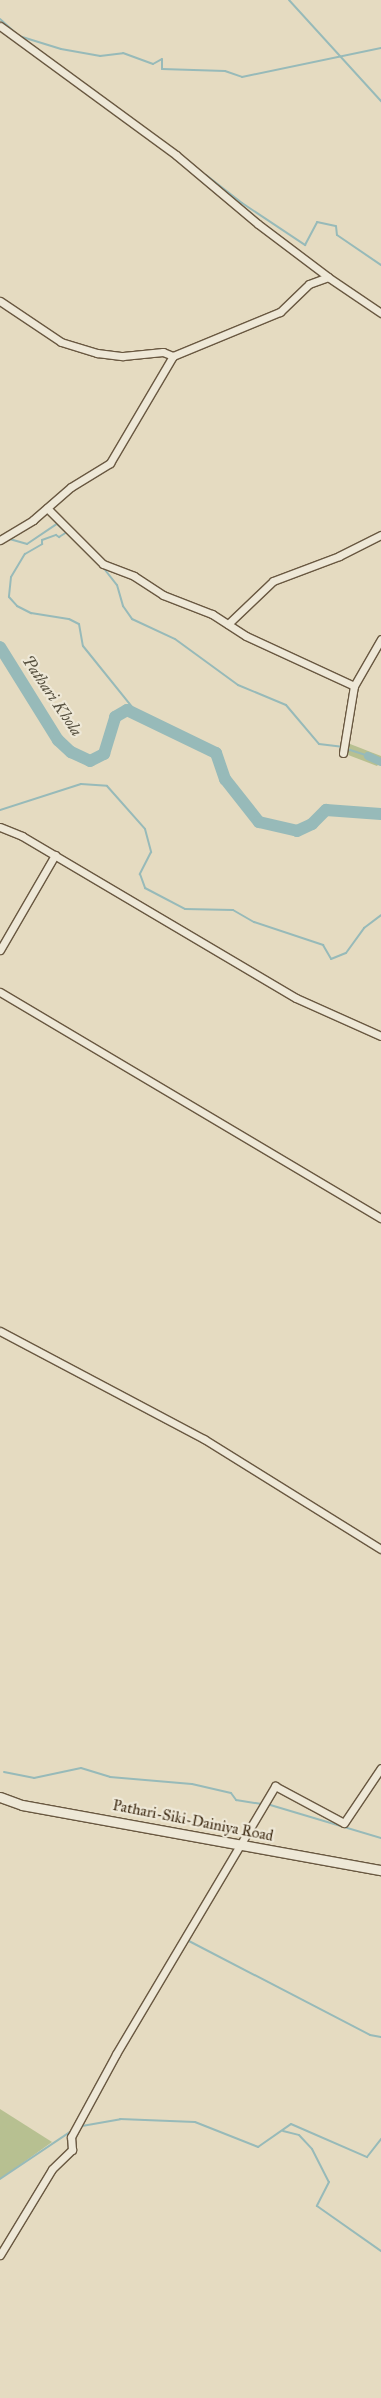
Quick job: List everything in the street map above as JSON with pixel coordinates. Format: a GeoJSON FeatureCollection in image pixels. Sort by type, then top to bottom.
{"type":"FeatureCollection","features":[{"type":"Feature","properties":{"kind":"main road","name":"Pathari-Siki-Dainiya Road"},"geometry":{"type":"LineString","coordinates":[[0,1797],[22,1804],[381,1870]]}},
{"type":"Feature","properties":{"kind":"street"},"geometry":{"type":"LineString","coordinates":[[0,26],[176,155],[258,224],[328,277],[381,313]]}},
{"type":"Feature","properties":{"kind":"street"},"geometry":{"type":"LineString","coordinates":[[0,540],[47,508],[71,487],[110,463],[173,356],[280,312],[309,284],[328,277]]}},
{"type":"Feature","properties":{"kind":"street"},"geometry":{"type":"LineString","coordinates":[[0,300],[61,342],[97,353],[123,356],[163,352],[173,356]]}},
{"type":"Feature","properties":{"kind":"street"},"geometry":{"type":"LineString","coordinates":[[47,508],[103,564],[134,576],[163,594],[212,614],[228,624],[354,686]]}},
{"type":"Feature","properties":{"kind":"street"},"geometry":{"type":"LineString","coordinates":[[228,624],[273,581],[339,556],[381,534]]}},
{"type":"Feature","properties":{"kind":"street"},"geometry":{"type":"LineString","coordinates":[[343,753],[354,686],[381,639]]}},
{"type":"Feature","properties":{"kind":"street"},"geometry":{"type":"LineString","coordinates":[[0,827],[22,836],[55,855],[296,998],[381,1036]]}},
{"type":"Feature","properties":{"kind":"street"},"geometry":{"type":"LineString","coordinates":[[0,950],[55,855]]}},
{"type":"Feature","properties":{"kind":"street"},"geometry":{"type":"LineString","coordinates":[[0,992],[381,1218]]}},
{"type":"Feature","properties":{"kind":"street"},"geometry":{"type":"LineString","coordinates":[[0,1331],[204,1439],[381,1549]]}},
{"type":"Feature","properties":{"kind":"street"},"geometry":{"type":"LineString","coordinates":[[0,2255],[52,2170],[72,2150],[71,2137],[90,2100],[275,1786],[344,1824],[381,1768]]}},
{"type":"Feature","properties":{"kind":"green space"},"geometry":{"type":"Polygon","coordinates":[[[345,742],[381,756],[381,761],[377,766],[343,753],[345,742]]]}},
{"type":"Feature","properties":{"kind":"green space"},"geometry":{"type":"Polygon","coordinates":[[[0,2109],[52,2142],[0,2179],[0,2109]]]}},
{"type":"Feature","properties":{"kind":"waterway"},"geometry":{"type":"LineString","coordinates":[[289,0],[381,101]]}},
{"type":"Feature","properties":{"kind":"waterway"},"geometry":{"type":"LineString","coordinates":[[0,19],[19,36],[61,49],[100,56],[123,53],[153,64],[162,59],[162,69],[225,71],[242,77],[381,48]]}},
{"type":"Feature","properties":{"kind":"waterway"},"geometry":{"type":"LineString","coordinates":[[206,175],[242,203],[305,245],[317,222],[336,226],[337,235],[381,265]]}},
{"type":"Feature","properties":{"kind":"waterway"},"geometry":{"type":"LineString","coordinates":[[6,538],[27,544],[57,524],[64,530]]}},
{"type":"Feature","properties":{"kind":"waterway"},"geometry":{"type":"LineString","coordinates":[[11,577],[25,554],[42,544],[42,540],[56,535],[59,537],[67,532]]}},
{"type":"Feature","properties":{"kind":"waterway"},"geometry":{"type":"LineString","coordinates":[[102,566],[117,585],[123,606],[132,619],[175,639],[238,685],[286,705],[319,744],[342,747]]}},
{"type":"Feature","properties":{"kind":"waterway"},"geometry":{"type":"LineString","coordinates":[[11,577],[9,597],[17,606],[31,613],[69,619],[79,624],[83,646],[136,712]]}},
{"type":"Feature","properties":{"kind":"waterway","name":"Pathari Khola"},"geometry":{"type":"LineString","coordinates":[[0,647],[58,740],[71,752],[90,761],[104,754],[115,717],[127,710],[216,753],[225,779],[259,822],[297,831],[312,824],[326,810],[381,814]]}},
{"type":"Feature","properties":{"kind":"waterway"},"geometry":{"type":"LineString","coordinates":[[347,749],[368,756]]}},
{"type":"Feature","properties":{"kind":"waterway"},"geometry":{"type":"LineString","coordinates":[[368,756],[381,762]]}},
{"type":"Feature","properties":{"kind":"waterway"},"geometry":{"type":"LineString","coordinates":[[0,810],[81,784],[107,786],[145,829],[151,852],[140,874],[145,888],[185,909],[233,910],[254,922],[323,945],[331,959],[346,953],[364,928],[381,915]]}},
{"type":"Feature","properties":{"kind":"waterway"},"geometry":{"type":"LineString","coordinates":[[4,1772],[34,1778],[81,1768],[110,1777],[192,1784],[231,1793],[236,1800],[262,1804]]}},
{"type":"Feature","properties":{"kind":"waterway"},"geometry":{"type":"LineString","coordinates":[[267,1804],[381,1838]]}},
{"type":"Feature","properties":{"kind":"waterway"},"geometry":{"type":"LineString","coordinates":[[187,1940],[370,2035],[381,2037]]}},
{"type":"Feature","properties":{"kind":"waterway"},"geometry":{"type":"LineString","coordinates":[[82,2126],[120,2119],[195,2122],[258,2147],[291,2124],[367,2157],[381,2139]]}},
{"type":"Feature","properties":{"kind":"waterway"},"geometry":{"type":"LineString","coordinates":[[81,2127],[83,2122]]}},
{"type":"Feature","properties":{"kind":"waterway"},"geometry":{"type":"LineString","coordinates":[[283,2131],[299,2135],[312,2149],[329,2182],[317,2206],[381,2251]]}},
{"type":"Feature","properties":{"kind":"waterway"},"geometry":{"type":"LineString","coordinates":[[0,2179],[70,2132]]}}]}
